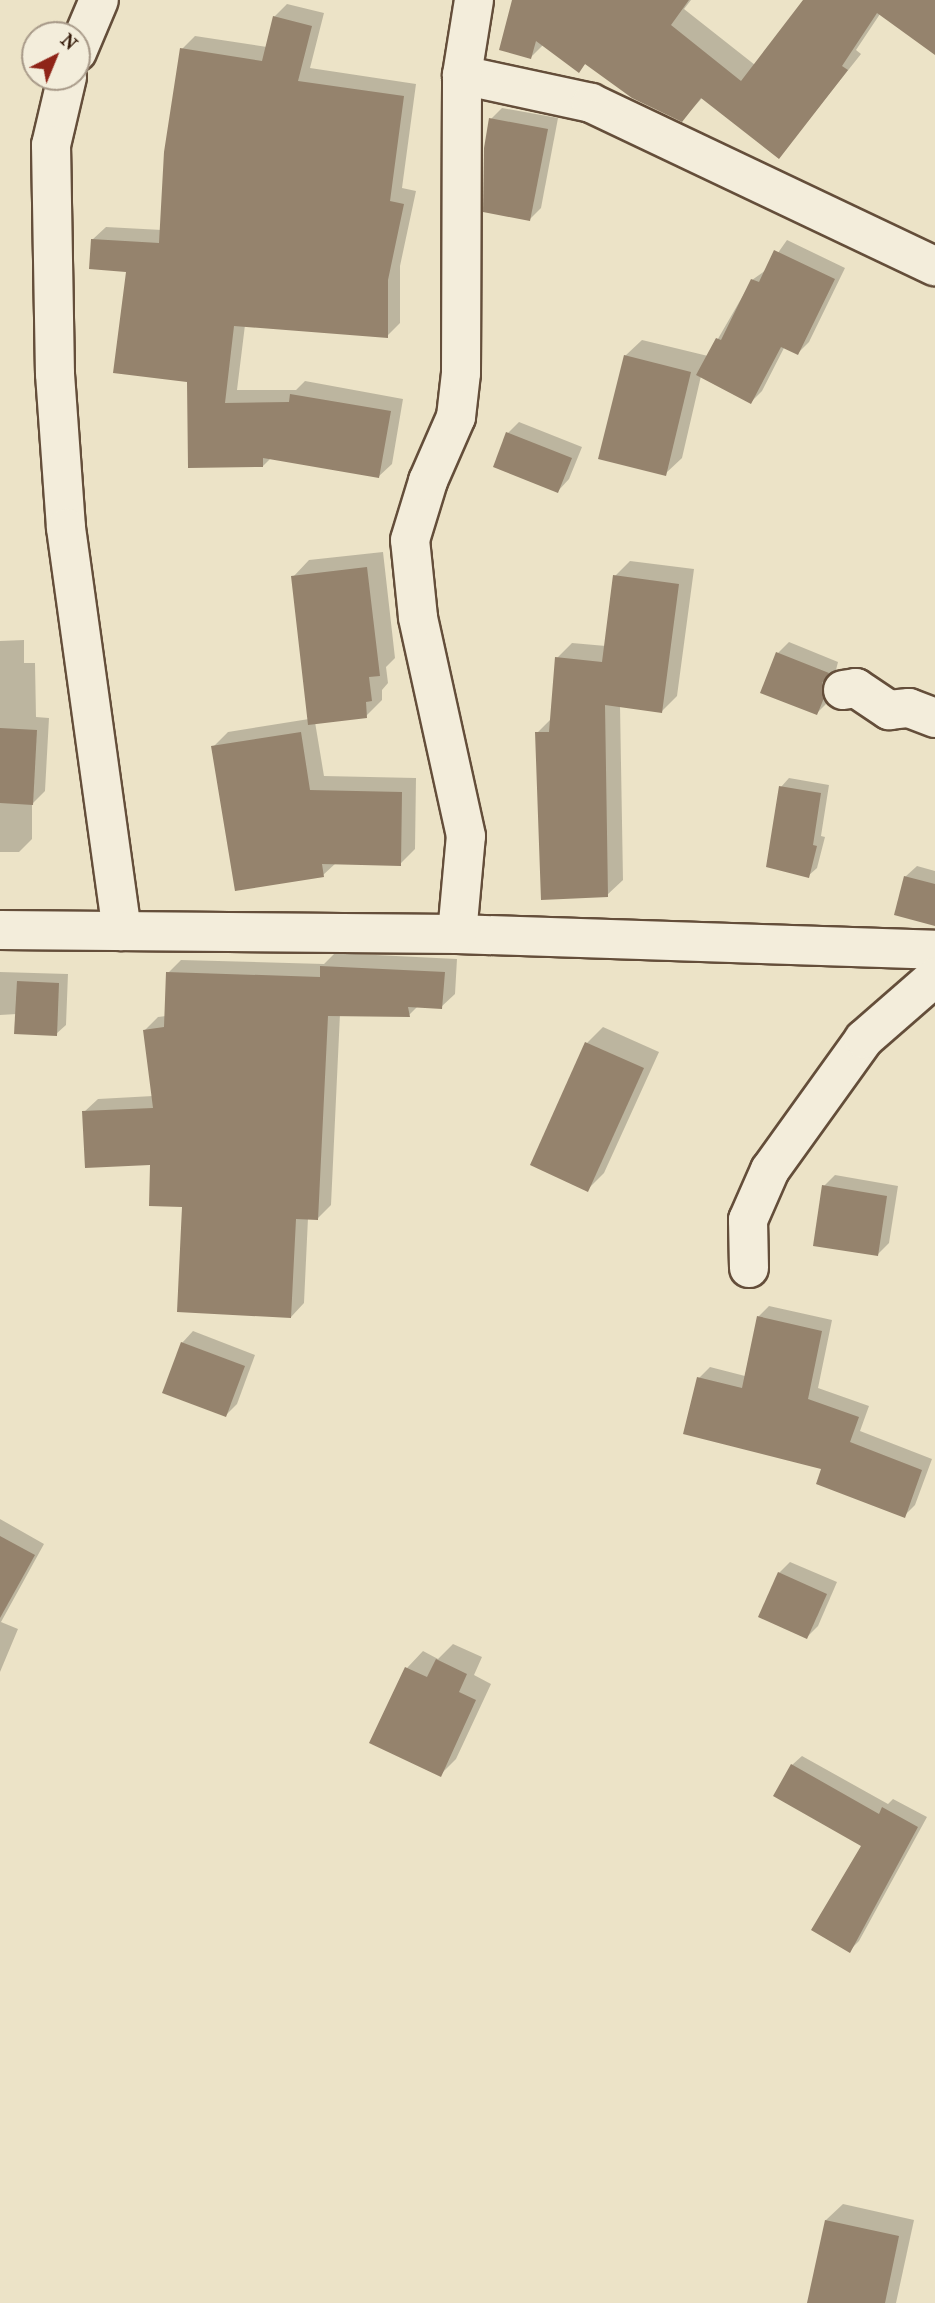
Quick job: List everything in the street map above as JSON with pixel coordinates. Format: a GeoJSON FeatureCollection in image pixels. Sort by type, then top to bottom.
{"type":"FeatureCollection","features":[{"type":"Feature","properties":{"kind":"street"},"geometry":{"type":"LineString","coordinates":[[90,21],[99,0]]}},
{"type":"Feature","properties":{"kind":"street"},"geometry":{"type":"LineString","coordinates":[[457,934],[466,836],[418,617],[410,540],[428,481],[456,417],[461,373],[462,75],[474,0]]}},
{"type":"Feature","properties":{"kind":"street"},"geometry":{"type":"LineString","coordinates":[[462,75],[591,103],[935,266]]}},
{"type":"Feature","properties":{"kind":"street"},"geometry":{"type":"LineString","coordinates":[[64,91],[51,145],[55,374],[66,528],[122,931]]}},
{"type":"Feature","properties":{"kind":"street"},"geometry":{"type":"LineString","coordinates":[[844,690],[856,688],[889,710],[909,708],[935,718]]}},
{"type":"Feature","properties":{"kind":"street"},"geometry":{"type":"LineString","coordinates":[[0,930],[457,934],[935,950]]}},
{"type":"Feature","properties":{"kind":"street"},"geometry":{"type":"LineString","coordinates":[[749,1268],[748,1220],[770,1170],[864,1039],[935,977]]}},
{"type":"Feature","properties":{"kind":"building"},"geometry":{"type":"Polygon","coordinates":[[[512,0],[689,0],[671,25],[741,81],[803,0],[935,0],[935,55],[877,13],[842,66],[848,70],[779,159],[701,98],[682,122],[632,98],[585,64],[579,73],[536,41],[531,59],[499,50],[512,0]]]}},
{"type":"Feature","properties":{"kind":"building"},"geometry":{"type":"Polygon","coordinates":[[[273,16],[312,26],[298,81],[404,96],[390,201],[404,204],[388,280],[388,338],[234,326],[225,403],[289,402],[290,394],[391,411],[379,478],[263,458],[263,467],[188,468],[187,382],[113,373],[126,272],[89,269],[91,239],[159,243],[164,152],[180,48],[262,61],[273,16]]]}},
{"type":"Feature","properties":{"kind":"building"},"geometry":{"type":"Polygon","coordinates":[[[489,118],[548,129],[530,221],[483,212],[484,148],[489,118]]]}},
{"type":"Feature","properties":{"kind":"building"},"geometry":{"type":"Polygon","coordinates":[[[774,250],[835,279],[798,355],[781,347],[751,404],[696,375],[716,338],[721,340],[751,279],[759,282],[774,250]]]}},
{"type":"Feature","properties":{"kind":"building"},"geometry":{"type":"Polygon","coordinates":[[[624,355],[691,372],[666,476],[598,459],[624,355]]]}},
{"type":"Feature","properties":{"kind":"building"},"geometry":{"type":"Polygon","coordinates":[[[506,432],[572,458],[558,493],[493,467],[506,432]]]}},
{"type":"Feature","properties":{"kind":"building"},"geometry":{"type":"Polygon","coordinates":[[[367,567],[380,676],[369,677],[372,701],[366,702],[367,718],[308,725],[291,576],[367,567]]]}},
{"type":"Feature","properties":{"kind":"building"},"geometry":{"type":"Polygon","coordinates":[[[613,575],[679,584],[662,713],[605,705],[608,897],[541,900],[535,732],[549,732],[555,657],[602,662],[613,575]]]}},
{"type":"Feature","properties":{"kind":"building"},"geometry":{"type":"Polygon","coordinates":[[[776,652],[829,673],[822,683],[824,698],[817,715],[760,693],[776,652]]]}},
{"type":"Feature","properties":{"kind":"building"},"geometry":{"type":"Polygon","coordinates":[[[0,728],[37,730],[33,805],[0,803],[0,728]]]}},
{"type":"Feature","properties":{"kind":"building"},"geometry":{"type":"Polygon","coordinates":[[[301,732],[310,790],[402,792],[401,866],[322,864],[324,877],[235,891],[211,746],[301,732]]]}},
{"type":"Feature","properties":{"kind":"building"},"geometry":{"type":"Polygon","coordinates":[[[779,786],[821,793],[813,845],[817,846],[809,878],[766,867],[779,786]]]}},
{"type":"Feature","properties":{"kind":"building"},"geometry":{"type":"Polygon","coordinates":[[[904,876],[935,884],[935,926],[894,915],[904,876]]]}},
{"type":"Feature","properties":{"kind":"building"},"geometry":{"type":"Polygon","coordinates":[[[320,966],[445,972],[442,1009],[408,1007],[410,1017],[328,1016],[318,1220],[296,1219],[291,1318],[177,1312],[182,1207],[149,1206],[150,1165],[85,1168],[82,1111],[153,1108],[143,1030],[164,1027],[166,972],[320,977],[320,966]]]}},
{"type":"Feature","properties":{"kind":"building"},"geometry":{"type":"Polygon","coordinates":[[[17,981],[59,983],[57,1036],[14,1034],[17,981]]]}},
{"type":"Feature","properties":{"kind":"building"},"geometry":{"type":"Polygon","coordinates":[[[585,1042],[644,1068],[588,1192],[530,1165],[585,1042]]]}},
{"type":"Feature","properties":{"kind":"building"},"geometry":{"type":"Polygon","coordinates":[[[822,1185],[887,1196],[878,1256],[813,1246],[822,1185]]]}},
{"type":"Feature","properties":{"kind":"building"},"geometry":{"type":"Polygon","coordinates":[[[757,1316],[822,1331],[808,1399],[859,1417],[850,1442],[922,1470],[905,1518],[816,1484],[821,1469],[683,1434],[697,1377],[742,1388],[757,1316]]]}},
{"type":"Feature","properties":{"kind":"building"},"geometry":{"type":"Polygon","coordinates":[[[181,1342],[245,1366],[226,1417],[162,1393],[181,1342]]]}},
{"type":"Feature","properties":{"kind":"building"},"geometry":{"type":"Polygon","coordinates":[[[0,1536],[35,1555],[0,1618],[0,1536]]]}},
{"type":"Feature","properties":{"kind":"building"},"geometry":{"type":"Polygon","coordinates":[[[778,1572],[827,1594],[807,1639],[758,1617],[778,1572]]]}},
{"type":"Feature","properties":{"kind":"building"},"geometry":{"type":"Polygon","coordinates":[[[436,1659],[467,1674],[459,1692],[476,1700],[441,1777],[369,1743],[405,1667],[427,1677],[436,1659]]]}},
{"type":"Feature","properties":{"kind":"building"},"geometry":{"type":"Polygon","coordinates":[[[791,1764],[879,1814],[882,1807],[918,1827],[850,1953],[811,1930],[861,1846],[773,1796],[791,1764]]]}},
{"type":"Feature","properties":{"kind":"building"},"geometry":{"type":"Polygon","coordinates":[[[825,2220],[899,2236],[885,2303],[807,2303],[825,2220]]]}}]}
